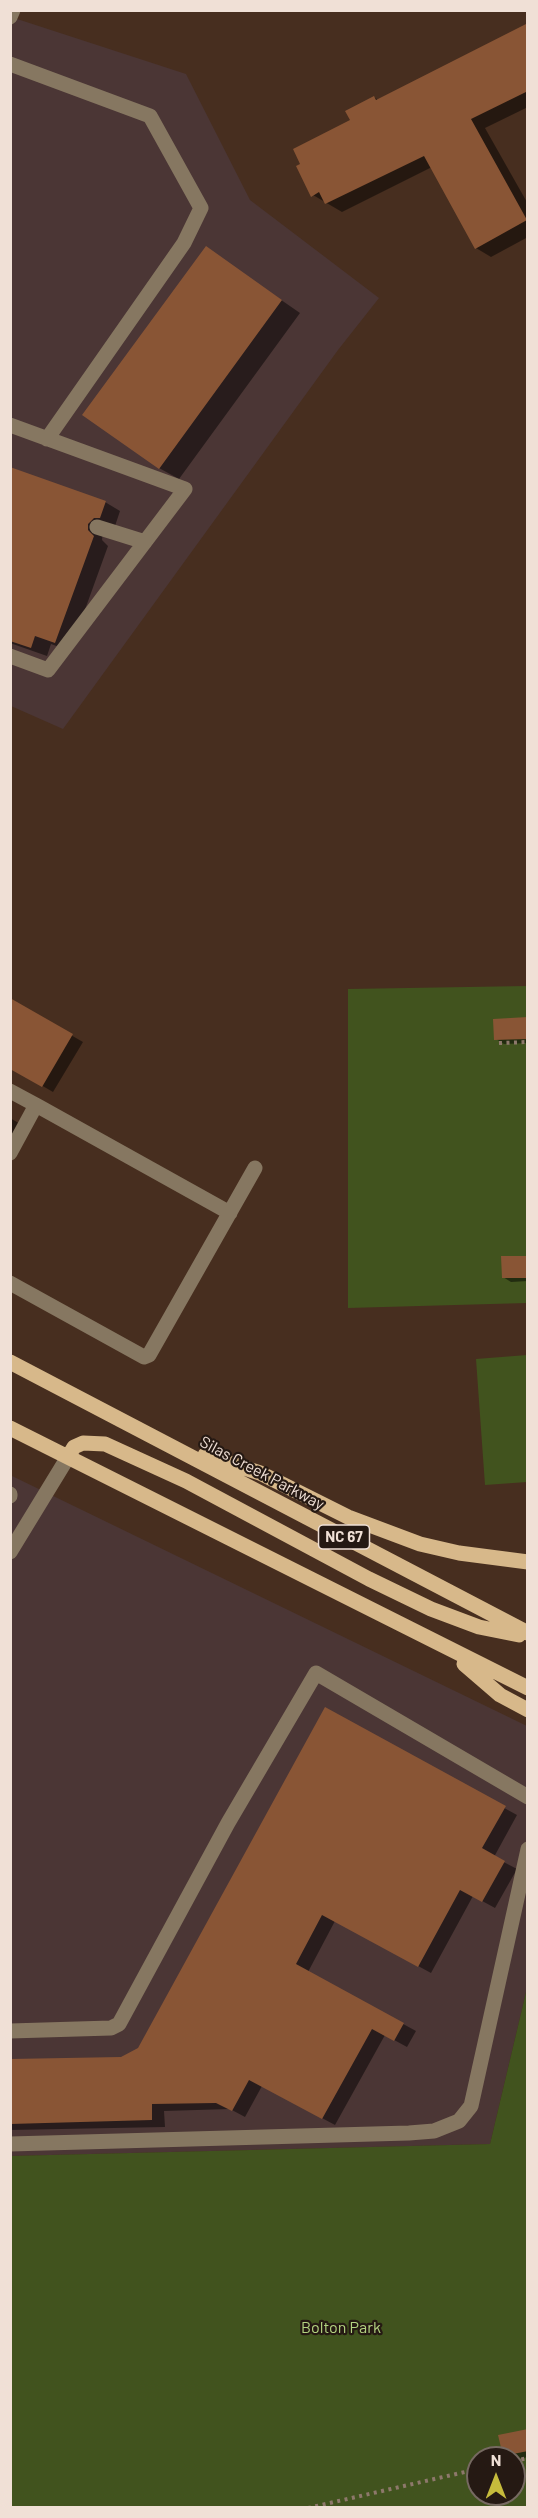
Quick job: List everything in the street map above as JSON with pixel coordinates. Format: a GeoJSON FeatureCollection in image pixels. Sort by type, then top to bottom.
{"type":"FeatureCollection","features":[{"type":"Feature","properties":{"kind":"main road","name":"Silas Creek Parkway"},"geometry":{"type":"LineString","coordinates":[[10,1362],[528,1635]]}},
{"type":"Feature","properties":{"kind":"main road"},"geometry":{"type":"LineString","coordinates":[[10,1428],[300,1572],[528,1689]]}},
{"type":"Feature","properties":{"kind":"main road"},"geometry":{"type":"LineString","coordinates":[[161,1440],[260,1473],[348,1517],[420,1544],[459,1553],[528,1562]]}},
{"type":"Feature","properties":{"kind":"main road"},"geometry":{"type":"LineString","coordinates":[[68,1457],[74,1447],[83,1443],[105,1444],[186,1481],[369,1579],[431,1609],[479,1627],[528,1635]]}},
{"type":"Feature","properties":{"kind":"main road"},"geometry":{"type":"LineString","coordinates":[[449,1650],[500,1695],[528,1710]]}},
{"type":"Feature","properties":{"kind":"lane"},"geometry":{"type":"LineString","coordinates":[[10,17],[13,10]]}},
{"type":"Feature","properties":{"kind":"lane"},"geometry":{"type":"LineString","coordinates":[[10,64],[150,116],[201,208],[184,243],[47,439]]}},
{"type":"Feature","properties":{"kind":"lane"},"geometry":{"type":"LineString","coordinates":[[10,425],[185,489],[48,670],[10,656]]}},
{"type":"Feature","properties":{"kind":"lane"},"geometry":{"type":"LineString","coordinates":[[97,526],[146,542]]}},
{"type":"Feature","properties":{"kind":"lane"},"geometry":{"type":"LineString","coordinates":[[10,1091],[230,1213]]}},
{"type":"Feature","properties":{"kind":"lane"},"geometry":{"type":"LineString","coordinates":[[10,1153],[36,1105]]}},
{"type":"Feature","properties":{"kind":"lane"},"geometry":{"type":"LineString","coordinates":[[10,1283],[144,1357],[149,1354],[255,1168]]}},
{"type":"Feature","properties":{"kind":"lane"},"geometry":{"type":"LineString","coordinates":[[10,1552],[68,1457]]}},
{"type":"Feature","properties":{"kind":"lane"},"geometry":{"type":"LineString","coordinates":[[10,2031],[111,2028],[119,2024],[228,1823],[316,1673],[528,1797]]}},
{"type":"Feature","properties":{"kind":"lane"},"geometry":{"type":"LineString","coordinates":[[10,2144],[409,2133],[434,2131],[459,2121],[471,2106],[528,1849]]}},
{"type":"Feature","properties":{"kind":"path"},"geometry":{"type":"LineString","coordinates":[[499,1043],[528,1042]]}},
{"type":"Feature","properties":{"kind":"path"},"geometry":{"type":"LineString","coordinates":[[308,2508],[466,2472]]}},
{"type":"Feature","properties":{"kind":"shaded area"},"geometry":{"type":"Polygon","coordinates":[[[11,17],[186,74],[250,200],[379,298],[338,350],[63,729],[11,706],[11,17]]]}},
{"type":"Feature","properties":{"kind":"shaded area"},"geometry":{"type":"Polygon","coordinates":[[[10,1475],[527,1726],[527,1988],[490,2144],[11,2156],[10,1475]]]}},
{"type":"Feature","properties":{"kind":"green space"},"geometry":{"type":"Polygon","coordinates":[[[527,986],[527,1303],[348,1308],[348,989],[527,986]]]}},
{"type":"Feature","properties":{"kind":"green space"},"geometry":{"type":"Polygon","coordinates":[[[527,1355],[527,1482],[485,1485],[476,1359],[527,1355]]]}},
{"type":"Feature","properties":{"kind":"green space","name":"Bolton Park"},"geometry":{"type":"Polygon","coordinates":[[[527,1988],[527,2507],[11,2507],[10,2156],[490,2144],[527,1988]]]}},
{"type":"Feature","properties":{"kind":"building"},"geometry":{"type":"Polygon","coordinates":[[[528,23],[528,91],[471,119],[527,220],[475,249],[424,156],[325,204],[319,192],[311,197],[296,166],[300,164],[293,149],[350,120],[345,111],[374,96],[376,100],[528,23]]]}},
{"type":"Feature","properties":{"kind":"building"},"geometry":{"type":"Polygon","coordinates":[[[206,246],[282,300],[159,469],[82,415],[206,246]]]}},
{"type":"Feature","properties":{"kind":"building"},"geometry":{"type":"Polygon","coordinates":[[[10,467],[106,501],[100,518],[94,518],[88,524],[88,530],[94,536],[55,643],[35,636],[31,648],[10,641],[10,467]]]}},
{"type":"Feature","properties":{"kind":"building"},"geometry":{"type":"Polygon","coordinates":[[[10,998],[73,1034],[42,1087],[10,1069],[10,998]]]}},
{"type":"Feature","properties":{"kind":"building"},"geometry":{"type":"Polygon","coordinates":[[[528,1017],[528,1039],[494,1040],[493,1019],[528,1017]]]}},
{"type":"Feature","properties":{"kind":"building"},"geometry":{"type":"Polygon","coordinates":[[[501,1256],[528,1256],[528,1278],[502,1278],[501,1256]]]}},
{"type":"Feature","properties":{"kind":"building"},"geometry":{"type":"Polygon","coordinates":[[[325,1707],[506,1806],[482,1848],[505,1861],[482,1902],[460,1890],[418,1967],[322,1915],[296,1964],[404,2023],[394,2041],[372,2029],[322,2119],[249,2080],[232,2111],[216,2103],[152,2104],[152,2120],[10,2124],[10,2059],[121,2057],[138,2048],[325,1707]]]}},
{"type":"Feature","properties":{"kind":"building"},"geometry":{"type":"Polygon","coordinates":[[[528,2429],[528,2451],[526,2451],[526,2446],[501,2446],[498,2435],[528,2429]]]}}]}
